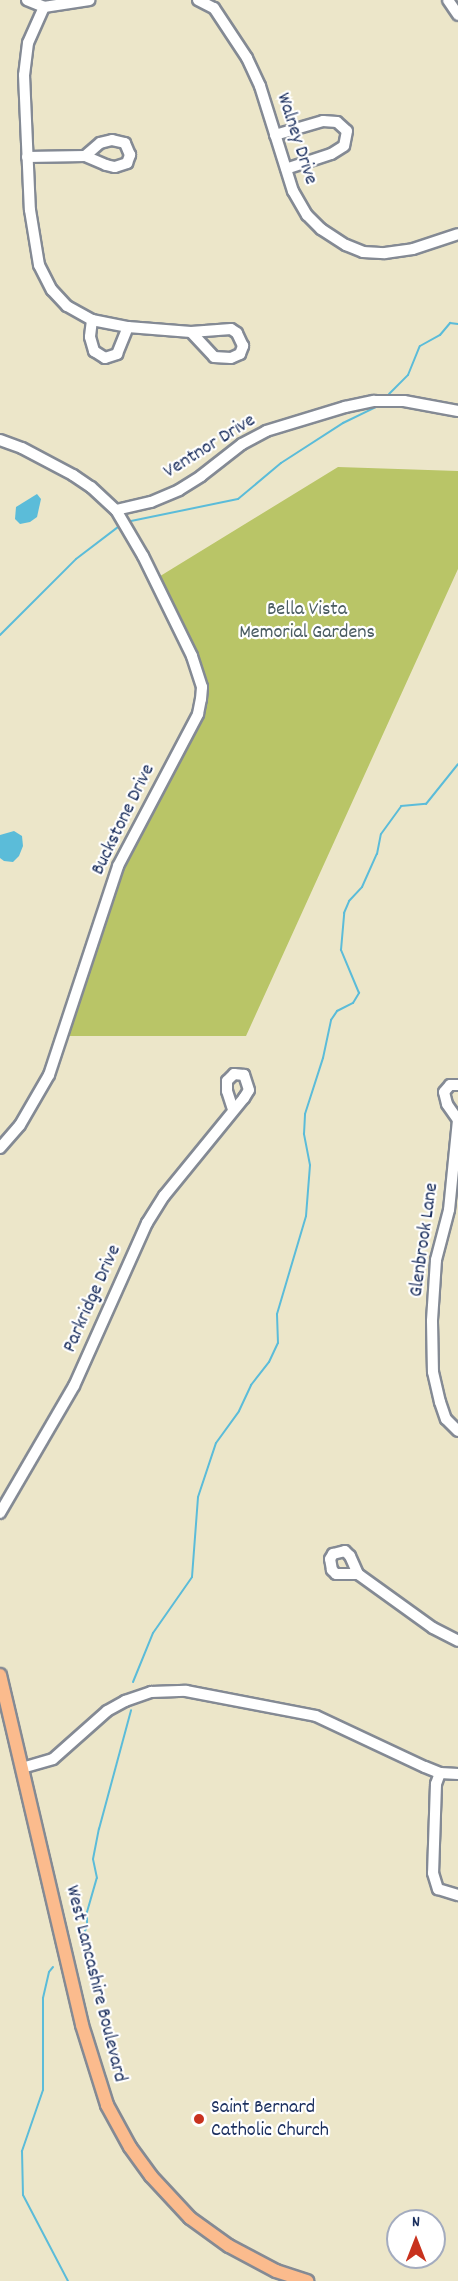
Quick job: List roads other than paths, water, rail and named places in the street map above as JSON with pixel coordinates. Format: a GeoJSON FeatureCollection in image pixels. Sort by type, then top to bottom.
{"type":"FeatureCollection","features":[{"type":"Feature","properties":{"kind":"main road","name":"West Lancashire Boulevard"},"geometry":{"type":"LineString","coordinates":[[0,1676],[90,2058],[107,2105],[130,2147],[151,2176],[190,2218],[229,2246],[276,2271],[307,2281]]}},
{"type":"Feature","properties":{"kind":"street"},"geometry":{"type":"LineString","coordinates":[[27,0],[44,7],[89,0]]}},
{"type":"Feature","properties":{"kind":"street","name":"Walney Drive"},"geometry":{"type":"LineString","coordinates":[[198,0],[215,4],[247,58],[260,86],[293,191],[307,215],[321,229],[346,245],[363,252],[385,253],[413,249],[458,234]]}},
{"type":"Feature","properties":{"kind":"street"},"geometry":{"type":"LineString","coordinates":[[448,0],[458,15]]}},
{"type":"Feature","properties":{"kind":"street"},"geometry":{"type":"LineString","coordinates":[[44,7],[28,43],[24,75],[33,238],[39,265],[52,290],[67,306],[92,320],[128,327],[191,332],[231,329],[237,333],[243,346],[240,354],[231,358],[214,357],[191,332]]}},
{"type":"Feature","properties":{"kind":"street"},"geometry":{"type":"LineString","coordinates":[[275,135],[323,121],[337,122],[347,131],[344,146],[331,154],[286,169]]}},
{"type":"Feature","properties":{"kind":"street"},"geometry":{"type":"LineString","coordinates":[[27,157],[86,156]]}},
{"type":"Feature","properties":{"kind":"street"},"geometry":{"type":"LineString","coordinates":[[92,320],[90,337],[94,351],[105,358],[117,354],[128,327]]}},
{"type":"Feature","properties":{"kind":"street","name":"Ventnor Drive"},"geometry":{"type":"LineString","coordinates":[[116,510],[152,502],[179,490],[242,444],[266,431],[345,407],[374,401],[404,401],[458,411]]}},
{"type":"Feature","properties":{"kind":"street"},"geometry":{"type":"LineString","coordinates":[[0,440],[22,448],[73,475],[116,510]]}},
{"type":"Feature","properties":{"kind":"street","name":"Buckstone Drive"},"geometry":{"type":"LineString","coordinates":[[0,1148],[30,1110],[49,1075],[118,866],[198,714],[201,699],[201,681],[192,656],[142,556],[116,510]]}},
{"type":"Feature","properties":{"kind":"street","name":"Glenbrook Lane"},"geometry":{"type":"LineString","coordinates":[[458,1085],[450,1085],[444,1092],[447,1104],[458,1120],[449,1210],[436,1260],[432,1321],[433,1372],[440,1402],[446,1419],[458,1431]]}},
{"type":"Feature","properties":{"kind":"street","name":"Parkridge Drive"},"geometry":{"type":"LineString","coordinates":[[0,1513],[74,1386],[147,1223],[164,1196],[233,1110]]}},
{"type":"Feature","properties":{"kind":"street"},"geometry":{"type":"LineString","coordinates":[[358,1574],[433,1628],[458,1641]]}},
{"type":"Feature","properties":{"kind":"street"},"geometry":{"type":"LineString","coordinates":[[22,1768],[53,1759],[107,1711],[125,1701],[152,1692],[186,1691],[316,1716],[440,1773],[458,1774]]}},
{"type":"Feature","properties":{"kind":"street"},"geometry":{"type":"LineString","coordinates":[[440,1773],[435,1784],[433,1873],[438,1889],[458,1895]]}},
{"type":"Feature","properties":{"kind":"water"},"geometry":{"type":"Polygon","coordinates":[[[37,494],[41,499],[37,517],[30,522],[20,524],[15,519],[16,507],[37,494]]]}},
{"type":"Feature","properties":{"kind":"water"},"geometry":{"type":"Polygon","coordinates":[[[14,831],[22,836],[23,846],[19,856],[13,862],[4,861],[0,858],[0,835],[14,831]]]}},
{"type":"Feature","properties":{"kind":"waterway"},"geometry":{"type":"LineString","coordinates":[[389,394],[408,375],[420,346],[440,335],[450,323],[458,324]]}},
{"type":"Feature","properties":{"kind":"waterway"},"geometry":{"type":"LineString","coordinates":[[131,521],[238,499],[281,463],[343,423],[376,407]]}},
{"type":"Feature","properties":{"kind":"waterway"},"geometry":{"type":"LineString","coordinates":[[0,635],[76,559],[118,527]]}},
{"type":"Feature","properties":{"kind":"waterway"},"geometry":{"type":"LineString","coordinates":[[133,1682],[153,1633],[192,1577],[198,1497],[216,1443],[239,1411],[251,1385],[269,1362],[278,1343],[277,1314],[306,1216],[310,1165],[304,1134],[305,1114],[323,1058],[331,1020],[337,1011],[353,1003],[359,993],[341,950],[344,913],[349,901],[362,887],[377,854],[381,834],[401,806],[426,804],[458,764]]}},
{"type":"Feature","properties":{"kind":"waterway"},"geometry":{"type":"LineString","coordinates":[[81,1941],[87,1926],[87,1912],[97,1878],[93,1859],[99,1829],[131,1710]]}},
{"type":"Feature","properties":{"kind":"waterway"},"geometry":{"type":"LineString","coordinates":[[53,1967],[49,1972],[43,1998],[43,2090],[22,2151],[23,2195],[68,2281]]}},
{"type":"Feature","properties":{"kind":"place","name":"Saint Bernard Catholic Church"},"geometry":{"type":"Point","coordinates":[199,2119]}},
{"type":"Feature","properties":{"kind":"park label","name":"Bella Vista Memorial Gardens"},"geometry":{"type":"Point","coordinates":[307,622]}}]}
